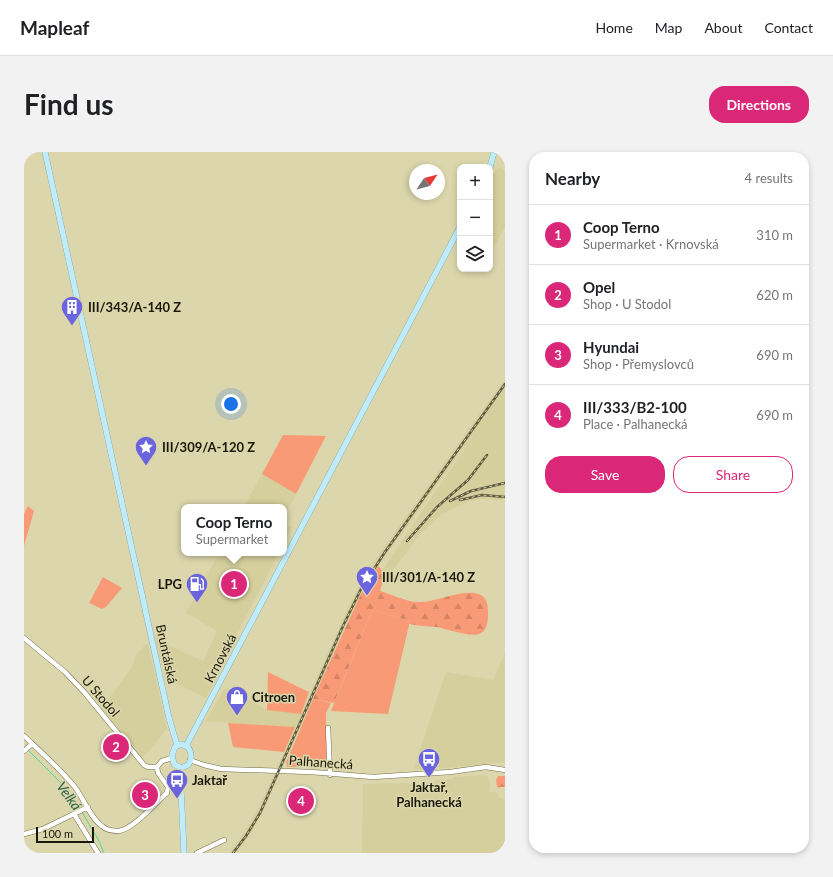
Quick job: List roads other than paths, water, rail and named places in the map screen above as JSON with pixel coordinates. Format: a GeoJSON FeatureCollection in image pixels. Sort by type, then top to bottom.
{"type":"FeatureCollection","features":[{"type":"Feature","properties":{"kind":"main road","name":"Bruntálská"},"geometry":{"type":"LineString","coordinates":[[44,152],[137,567],[173,736],[177,745]]}},
{"type":"Feature","properties":{"kind":"main road"},"geometry":{"type":"LineString","coordinates":[[491,164],[494,152]]}},
{"type":"Feature","properties":{"kind":"main road","name":"Krnovská"},"geometry":{"type":"LineString","coordinates":[[287,555],[457,233]]}},
{"type":"Feature","properties":{"kind":"main road","name":"Krnovská"},"geometry":{"type":"LineString","coordinates":[[186,746],[287,556]]}},
{"type":"Feature","properties":{"kind":"main road"},"geometry":{"type":"LineString","coordinates":[[181,744],[190,750],[193,762],[180,768],[174,764],[172,751],[177,745],[181,744]]}},
{"type":"Feature","properties":{"kind":"main road"},"geometry":{"type":"LineString","coordinates":[[180,768],[184,853]]}},
{"type":"Feature","properties":{"kind":"street","name":"U Stodol"},"geometry":{"type":"LineString","coordinates":[[24,638],[65,672],[84,692],[144,765],[148,767],[158,767]]}},
{"type":"Feature","properties":{"kind":"street"},"geometry":{"type":"LineString","coordinates":[[328,728],[330,775]]}},
{"type":"Feature","properties":{"kind":"street"},"geometry":{"type":"LineString","coordinates":[[24,736],[31,745],[68,780],[80,795],[86,808],[98,823],[104,828],[116,831],[128,827],[136,822],[167,792],[168,787],[158,773],[158,767],[162,761],[172,758]]}},
{"type":"Feature","properties":{"kind":"street"},"geometry":{"type":"LineString","coordinates":[[24,751],[31,745]]}},
{"type":"Feature","properties":{"kind":"street","name":"Palhanecká"},"geometry":{"type":"LineString","coordinates":[[193,762],[224,769],[279,770],[330,775],[374,777],[450,772],[486,767],[505,770]]}},
{"type":"Feature","properties":{"kind":"street"},"geometry":{"type":"LineString","coordinates":[[24,834],[43,829],[86,808]]}},
{"type":"Feature","properties":{"kind":"street"},"geometry":{"type":"LineString","coordinates":[[76,813],[98,853]]}},
{"type":"Feature","properties":{"kind":"street"},"geometry":{"type":"LineString","coordinates":[[197,853],[224,840]]}},
{"type":"Feature","properties":{"kind":"waterway","name":"Velká"},"geometry":{"type":"LineString","coordinates":[[27,749],[62,784],[80,808]]}},
{"type":"Feature","properties":{"kind":"waterway","name":"Velká"},"geometry":{"type":"LineString","coordinates":[[82,812],[99,841],[104,853]]}},
{"type":"Feature","properties":{"kind":"railway"},"geometry":{"type":"LineString","coordinates":[[233,853],[246,836],[260,813],[343,626],[361,589],[385,552],[505,384]]}},
{"type":"Feature","properties":{"kind":"railway"},"geometry":{"type":"LineString","coordinates":[[407,541],[437,507],[468,480],[487,455]]}},
{"type":"Feature","properties":{"kind":"railway"},"geometry":{"type":"LineString","coordinates":[[450,501],[471,491],[505,483]]}},
{"type":"Feature","properties":{"kind":"railway"},"geometry":{"type":"LineString","coordinates":[[460,500],[482,495],[505,497]]}},
{"type":"Feature","properties":{"kind":"place","name":"III/343/A-140 Z"},"geometry":{"type":"Point","coordinates":[72,326]}},
{"type":"Feature","properties":{"kind":"place","name":"III/309/A-120 Z"},"geometry":{"type":"Point","coordinates":[146,466]}},
{"type":"Feature","properties":{"kind":"place","name":"Coop Terno"},"geometry":{"type":"Point","coordinates":[234,584]}},
{"type":"Feature","properties":{"kind":"place","name":"III/301/A-140 Z"},"geometry":{"type":"Point","coordinates":[367,596]}},
{"type":"Feature","properties":{"kind":"place","name":"LPG"},"geometry":{"type":"Point","coordinates":[197,604]}},
{"type":"Feature","properties":{"kind":"place","name":"Citroen"},"geometry":{"type":"Point","coordinates":[237,716]}},
{"type":"Feature","properties":{"kind":"place","name":"Opel"},"geometry":{"type":"Point","coordinates":[116,747]}},
{"type":"Feature","properties":{"kind":"place","name":"Jaktař, Palhanecká"},"geometry":{"type":"Point","coordinates":[429,778]}},
{"type":"Feature","properties":{"kind":"place","name":"Hyundai"},"geometry":{"type":"Point","coordinates":[145,795]}},
{"type":"Feature","properties":{"kind":"place","name":"Jaktař"},"geometry":{"type":"Point","coordinates":[177,800]}},
{"type":"Feature","properties":{"kind":"place","name":"III/333/B2-100"},"geometry":{"type":"Point","coordinates":[301,801]}}]}
